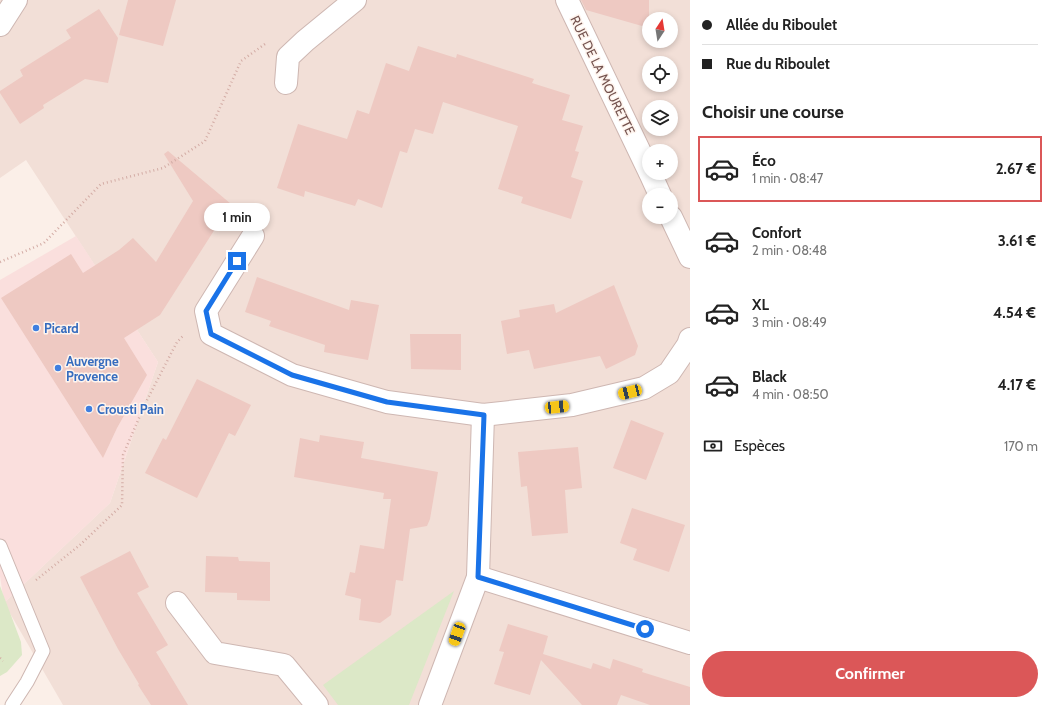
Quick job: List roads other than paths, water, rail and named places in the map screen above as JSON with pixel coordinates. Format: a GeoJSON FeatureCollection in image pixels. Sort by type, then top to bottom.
{"type":"FeatureCollection","features":[{"type":"Feature","properties":{"kind":"street"},"geometry":{"type":"LineString","coordinates":[[0,25],[16,0]]}},
{"type":"Feature","properties":{"kind":"street"},"geometry":{"type":"LineString","coordinates":[[286,83],[288,57],[355,0]]}},
{"type":"Feature","properties":{"kind":"street","name":"RUE DE LA MOURETTE"},"geometry":{"type":"LineString","coordinates":[[567,0],[642,157]]}},
{"type":"Feature","properties":{"kind":"street"},"geometry":{"type":"LineString","coordinates":[[674,224],[690,257]]}},
{"type":"Feature","properties":{"kind":"street"},"geometry":{"type":"LineString","coordinates":[[253,236],[206,311],[211,334],[292,375],[387,402],[484,415],[572,405],[644,388],[669,373],[688,345],[690,339]]}},
{"type":"Feature","properties":{"kind":"street"},"geometry":{"type":"LineString","coordinates":[[430,705],[478,577],[484,415]]}},
{"type":"Feature","properties":{"kind":"street"},"geometry":{"type":"LineString","coordinates":[[478,577],[690,643]]}},
{"type":"Feature","properties":{"kind":"street"},"geometry":{"type":"LineString","coordinates":[[177,603],[215,653],[284,665],[317,705]]}},
{"type":"Feature","properties":{"kind":"lane"},"geometry":{"type":"LineString","coordinates":[[0,546],[42,651],[27,682],[12,705]]}},
{"type":"Feature","properties":{"kind":"place","name":"Picard"},"geometry":{"type":"Point","coordinates":[36,328]}},
{"type":"Feature","properties":{"kind":"place","name":"Auvergne Provence"},"geometry":{"type":"Point","coordinates":[58,368]}},
{"type":"Feature","properties":{"kind":"place","name":"Crousti Pain"},"geometry":{"type":"Point","coordinates":[89,409]}}]}
